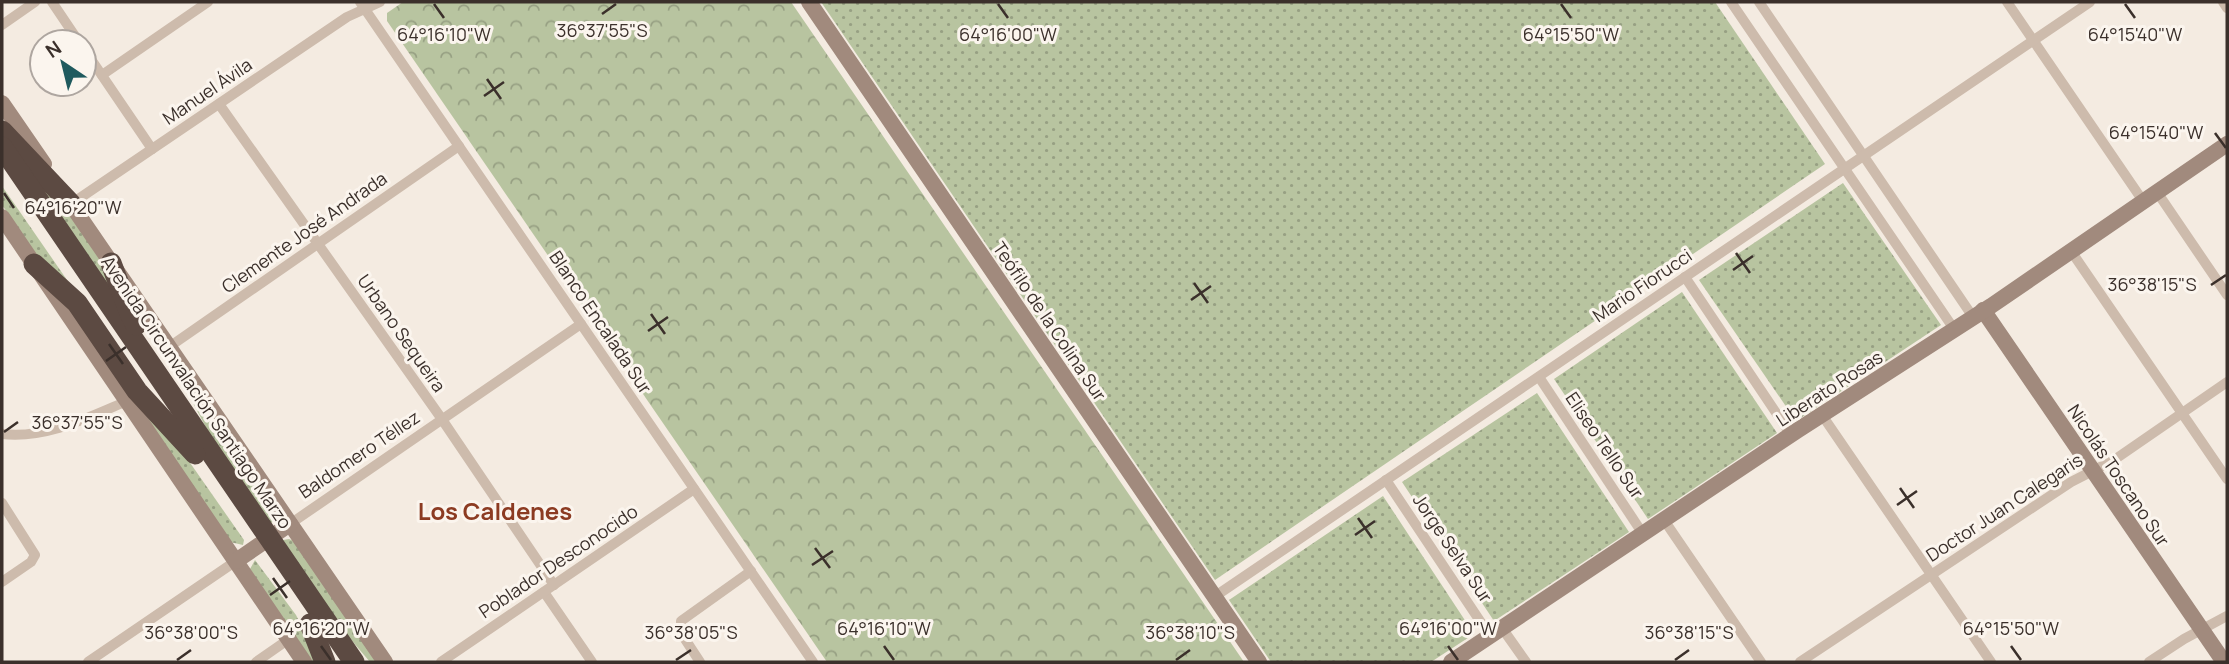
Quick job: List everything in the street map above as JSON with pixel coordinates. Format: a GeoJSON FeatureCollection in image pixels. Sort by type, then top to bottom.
{"type":"FeatureCollection","features":[{"type":"Feature","properties":{"kind":"highway"},"geometry":{"type":"LineString","coordinates":[[2,131],[71,204]]}},
{"type":"Feature","properties":{"kind":"highway","name":"Avenida Circunvalación Santiago Marzo"},"geometry":{"type":"LineString","coordinates":[[2,147],[225,473],[310,624],[336,662]]}},
{"type":"Feature","properties":{"kind":"highway","name":"Avenida Circunvalación Santiago Marzo"},"geometry":{"type":"LineString","coordinates":[[2,172],[195,454],[354,662]]}},
{"type":"Feature","properties":{"kind":"highway"},"geometry":{"type":"LineString","coordinates":[[111,263],[131,316],[190,408],[225,473]]}},
{"type":"Feature","properties":{"kind":"highway"},"geometry":{"type":"LineString","coordinates":[[34,264],[77,303],[137,391],[195,454]]}},
{"type":"Feature","properties":{"kind":"highway"},"geometry":{"type":"LineString","coordinates":[[310,624],[326,662]]}},
{"type":"Feature","properties":{"kind":"highway"},"geometry":{"type":"LineString","coordinates":[[336,635],[365,662]]}},
{"type":"Feature","properties":{"kind":"street"},"geometry":{"type":"LineString","coordinates":[[2,25],[35,2]]}},
{"type":"Feature","properties":{"kind":"street"},"geometry":{"type":"LineString","coordinates":[[52,2],[70,28]]}},
{"type":"Feature","properties":{"kind":"street"},"geometry":{"type":"LineString","coordinates":[[102,75],[208,2]]}},
{"type":"Feature","properties":{"kind":"street","name":"Manuel Ávila"},"geometry":{"type":"LineString","coordinates":[[71,204],[362,5],[380,2]]}},
{"type":"Feature","properties":{"kind":"street","name":"Teófilo de la Colina Sur"},"geometry":{"type":"LineString","coordinates":[[809,2],[1259,662]]}},
{"type":"Feature","properties":{"kind":"street"},"geometry":{"type":"LineString","coordinates":[[1731,2],[1954,329]]}},
{"type":"Feature","properties":{"kind":"street","name":"Nicolás Toscano Sur"},"geometry":{"type":"LineString","coordinates":[[1759,2],[1864,155],[2093,470],[2224,662]]}},
{"type":"Feature","properties":{"kind":"street"},"geometry":{"type":"LineString","coordinates":[[2007,2],[2150,197],[2227,295]]}},
{"type":"Feature","properties":{"kind":"street","name":"Mario Fiorucci"},"geometry":{"type":"LineString","coordinates":[[1214,597],[2090,2]]}},
{"type":"Feature","properties":{"kind":"street"},"geometry":{"type":"LineString","coordinates":[[2223,2],[2227,8]]}},
{"type":"Feature","properties":{"kind":"street","name":"Blanco Encalada Sur"},"geometry":{"type":"LineString","coordinates":[[362,5],[813,662]]}},
{"type":"Feature","properties":{"kind":"street"},"geometry":{"type":"LineString","coordinates":[[98,69],[152,149]]}},
{"type":"Feature","properties":{"kind":"street"},"geometry":{"type":"LineString","coordinates":[[2,103],[385,662]]}},
{"type":"Feature","properties":{"kind":"street","name":"Urbano Sequeira"},"geometry":{"type":"LineString","coordinates":[[219,104],[442,420],[554,585]]}},
{"type":"Feature","properties":{"kind":"street","name":"Liberato Rosas"},"geometry":{"type":"LineString","coordinates":[[1451,662],[1978,314],[2227,144]]}},
{"type":"Feature","properties":{"kind":"street","name":"Clemente José Andrada"},"geometry":{"type":"LineString","coordinates":[[169,347],[459,146]]}},
{"type":"Feature","properties":{"kind":"street"},"geometry":{"type":"LineString","coordinates":[[2,217],[304,662]]}},
{"type":"Feature","properties":{"kind":"street"},"geometry":{"type":"LineString","coordinates":[[2071,251],[2227,479]]}},
{"type":"Feature","properties":{"kind":"street"},"geometry":{"type":"LineString","coordinates":[[1685,277],[1791,435]]}},
{"type":"Feature","properties":{"kind":"street","name":"Baldomero Téllez"},"geometry":{"type":"LineString","coordinates":[[94,661],[581,324]]}},
{"type":"Feature","properties":{"kind":"street","name":"Eliseo Tello Sur"},"geometry":{"type":"LineString","coordinates":[[1539,377],[1643,534]]}},
{"type":"Feature","properties":{"kind":"street","name":"Doctor Juan Calegaris"},"geometry":{"type":"LineString","coordinates":[[1800,662],[2076,478],[2114,460],[2227,382]]}},
{"type":"Feature","properties":{"kind":"street"},"geometry":{"type":"LineString","coordinates":[[2,434],[29,435],[55,429],[127,401]]}},
{"type":"Feature","properties":{"kind":"street"},"geometry":{"type":"LineString","coordinates":[[1822,415],[1991,662]]}},
{"type":"Feature","properties":{"kind":"street","name":"Jorge Selva Sur"},"geometry":{"type":"LineString","coordinates":[[1386,480],[1496,632],[1526,662]]}},
{"type":"Feature","properties":{"kind":"street","name":"Poblador Desconocido"},"geometry":{"type":"LineString","coordinates":[[441,662],[694,489]]}},
{"type":"Feature","properties":{"kind":"street"},"geometry":{"type":"LineString","coordinates":[[2,503],[33,550],[34,556],[31,562],[2,582]]}},
{"type":"Feature","properties":{"kind":"street"},"geometry":{"type":"LineString","coordinates":[[1664,520],[1761,662]]}},
{"type":"Feature","properties":{"kind":"street"},"geometry":{"type":"LineString","coordinates":[[700,662],[681,633],[681,621],[751,571]]}},
{"type":"Feature","properties":{"kind":"street"},"geometry":{"type":"LineString","coordinates":[[544,592],[592,662]]}},
{"type":"Feature","properties":{"kind":"street"},"geometry":{"type":"LineString","coordinates":[[2149,662],[2184,639],[2227,617]]}},
{"type":"Feature","properties":{"kind":"street"},"geometry":{"type":"LineString","coordinates":[[256,662],[289,639]]}},
{"type":"Feature","properties":{"kind":"green space"},"geometry":{"type":"Polygon","coordinates":[[[403,2],[791,2],[1244,662],[827,662],[387,21],[387,13],[403,2]]]}},
{"type":"Feature","properties":{"kind":"green space"},"geometry":{"type":"Polygon","coordinates":[[[821,2],[1715,2],[1825,164],[1215,580],[821,2]]]}},
{"type":"Feature","properties":{"kind":"green space"},"geometry":{"type":"Polygon","coordinates":[[[9,146],[63,204],[101,261],[124,311],[9,146]]]}},
{"type":"Feature","properties":{"kind":"green space"},"geometry":{"type":"Polygon","coordinates":[[[1843,183],[1941,325],[1796,421],[1699,280],[1843,183]]]}},
{"type":"Feature","properties":{"kind":"green space"},"geometry":{"type":"Polygon","coordinates":[[[2,186],[76,293],[39,259],[2,205],[2,186]]]}},
{"type":"Feature","properties":{"kind":"green space"},"geometry":{"type":"Polygon","coordinates":[[[1682,292],[1777,433],[1648,519],[1554,379],[1682,292]]]}},
{"type":"Feature","properties":{"kind":"green space"},"geometry":{"type":"Polygon","coordinates":[[[72,307],[186,457],[244,540],[243,545],[230,542],[72,307]]]}},
{"type":"Feature","properties":{"kind":"green space"},"geometry":{"type":"Polygon","coordinates":[[[135,311],[273,512],[270,525],[227,467],[193,403],[135,311]]]}},
{"type":"Feature","properties":{"kind":"green space"},"geometry":{"type":"Polygon","coordinates":[[[1537,393],[1629,532],[1494,621],[1402,482],[1537,393]]]}},
{"type":"Feature","properties":{"kind":"green space"},"geometry":{"type":"Polygon","coordinates":[[[1383,496],[1474,634],[1431,662],[1271,662],[1229,600],[1383,496]]]}},
{"type":"Feature","properties":{"kind":"green space"},"geometry":{"type":"Polygon","coordinates":[[[283,540],[294,541],[378,662],[370,662],[331,616],[283,540]]]}},
{"type":"Feature","properties":{"kind":"green space"},"geometry":{"type":"Polygon","coordinates":[[[255,560],[296,615],[320,662],[311,662],[250,569],[255,560]]]}},
{"type":"Feature","properties":{"kind":"district","name":"Los Caldenes"},"geometry":{"type":"Point","coordinates":[495,510]}}]}
